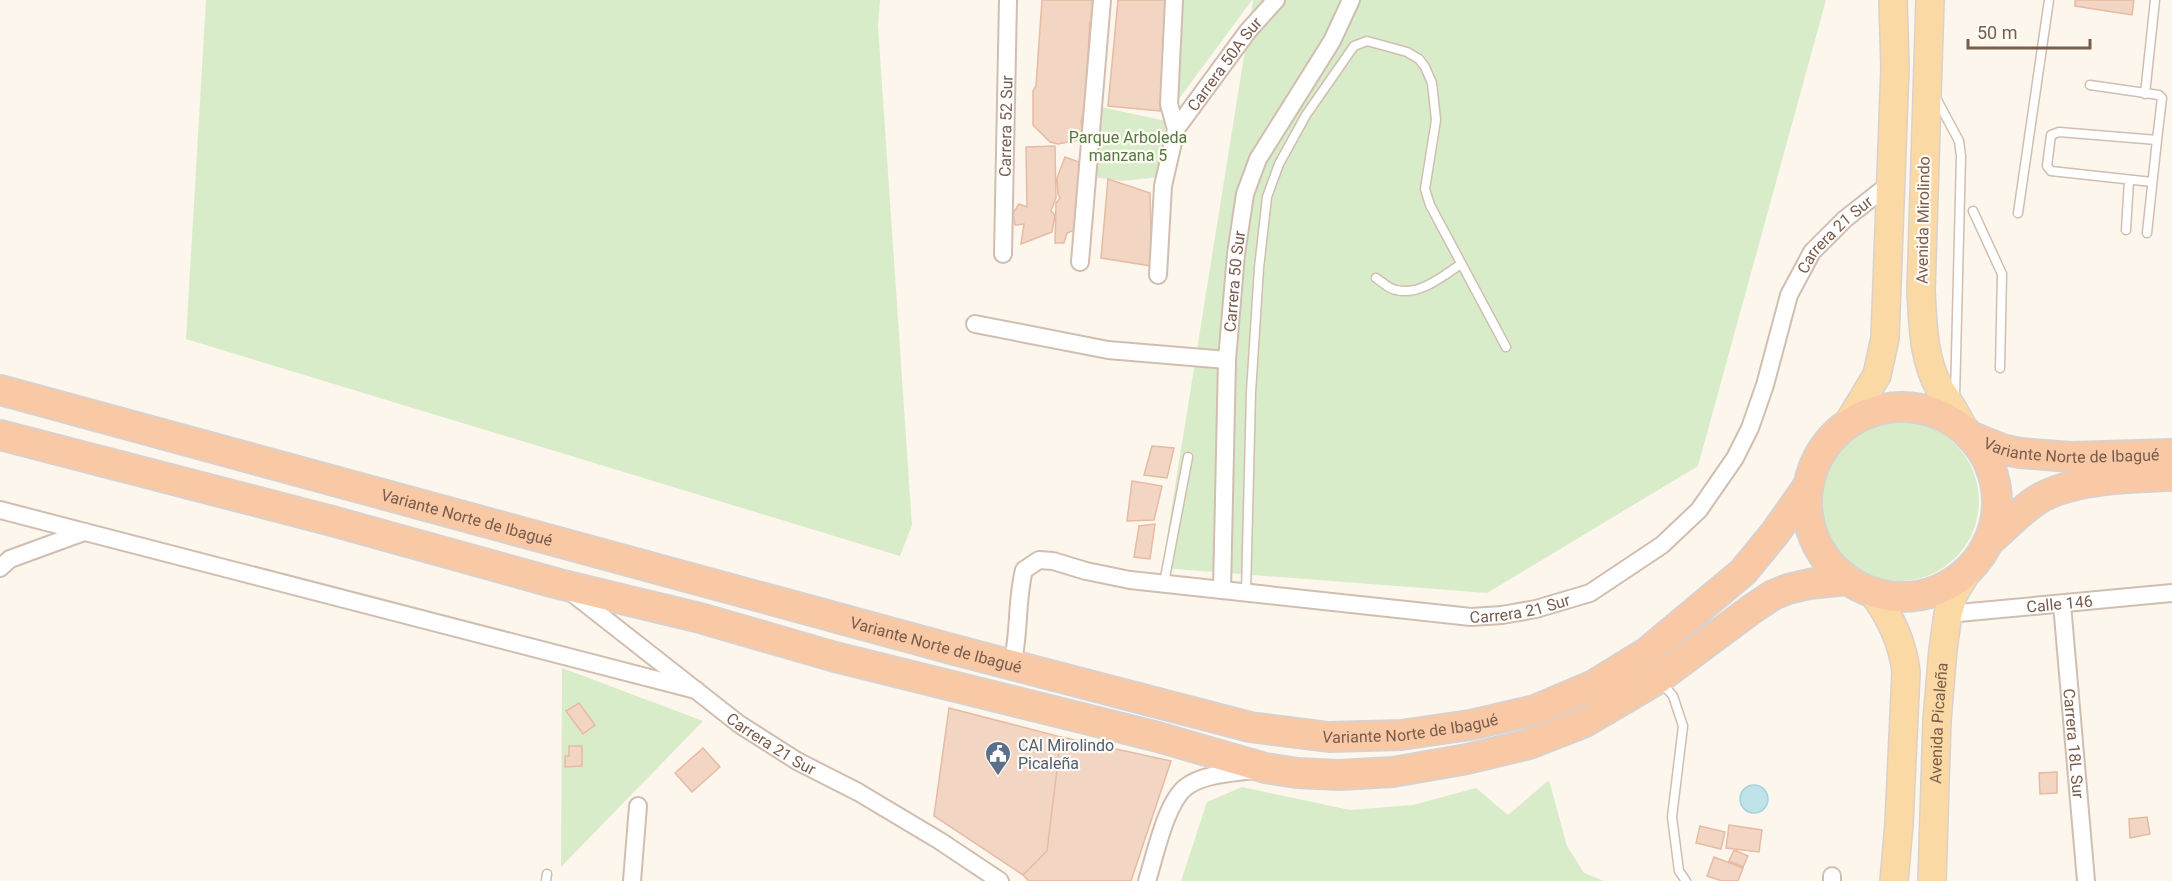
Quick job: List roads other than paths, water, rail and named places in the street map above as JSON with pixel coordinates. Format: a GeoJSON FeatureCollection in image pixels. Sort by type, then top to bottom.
{"type":"FeatureCollection","features":[{"type":"Feature","properties":{"kind":"highway","name":"Variante Norte de Ibagué"},"geometry":{"type":"LineString","coordinates":[[0,390],[1012,665],[1250,727],[1329,737],[1401,735],[1470,725],[1535,710],[1594,685],[1646,653],[1743,572],[1775,533],[1808,486]]}},
{"type":"Feature","properties":{"kind":"highway"},"geometry":{"type":"LineString","coordinates":[[1907,407],[1934,412],[1963,425],[1989,463],[1994,478],[1997,511],[1988,543],[1979,559],[1967,572],[1950,585],[1932,593],[1912,597],[1892,597],[1860,586],[1826,559],[1812,531],[1808,517],[1808,486],[1818,457],[1836,432],[1848,423],[1881,408],[1907,407]]}},
{"type":"Feature","properties":{"kind":"highway","name":"Variante Norte de Ibagué"},"geometry":{"type":"LineString","coordinates":[[1963,425],[2005,450],[2020,453],[2071,457],[2172,454]]}},
{"type":"Feature","properties":{"kind":"highway","name":"Variante Norte de Ibagué"},"geometry":{"type":"LineString","coordinates":[[0,435],[332,521],[559,584],[700,618],[844,659],[1158,737],[1265,768],[1297,773],[1339,775],[1393,772],[1467,759],[1529,744],[1585,722],[1658,679],[1773,595],[1809,584],[1860,586]]}},
{"type":"Feature","properties":{"kind":"highway","name":"Variante Norte de Ibagué"},"geometry":{"type":"LineString","coordinates":[[1988,543],[2037,500],[2058,491],[2081,484],[2172,476]]}},
{"type":"Feature","properties":{"kind":"main road","name":"Avenida Mirolindo"},"geometry":{"type":"LineString","coordinates":[[1848,423],[1877,375],[1882,357],[1888,288],[1892,183],[1895,67],[1893,0]]}},
{"type":"Feature","properties":{"kind":"main road","name":"Avenida Mirolindo"},"geometry":{"type":"LineString","coordinates":[[1930,0],[1922,291],[1923,331],[1931,369],[1963,425]]}},
{"type":"Feature","properties":{"kind":"main road","name":"Avenida Picaleña"},"geometry":{"type":"LineString","coordinates":[[1932,881],[1936,720],[1948,614],[1954,593],[1967,572]]}},
{"type":"Feature","properties":{"kind":"main road","name":"Avenida Picaleña"},"geometry":{"type":"LineString","coordinates":[[1860,586],[1886,612],[1904,655],[1906,672],[1894,881]]}},
{"type":"Feature","properties":{"kind":"street","name":"Carrera 52 Sur"},"geometry":{"type":"LineString","coordinates":[[1002,255],[1008,0]]}},
{"type":"Feature","properties":{"kind":"street"},"geometry":{"type":"LineString","coordinates":[[1080,262],[1102,0]]}},
{"type":"Feature","properties":{"kind":"street"},"geometry":{"type":"LineString","coordinates":[[1158,275],[1163,186],[1176,129],[1169,104],[1174,0]]}},
{"type":"Feature","properties":{"kind":"street","name":"Carrera 50A Sur"},"geometry":{"type":"LineString","coordinates":[[1176,129],[1248,31],[1276,0]]}},
{"type":"Feature","properties":{"kind":"street","name":"Carrera 50 Sur"},"geometry":{"type":"LineString","coordinates":[[1222,590],[1227,360],[1236,254],[1245,194],[1258,159],[1332,41],[1351,0]]}},
{"type":"Feature","properties":{"kind":"street","name":"Carrera 21 Sur"},"geometry":{"type":"LineString","coordinates":[[1012,665],[1019,633],[1021,580],[1024,570],[1039,560],[1053,561],[1086,571],[1164,583],[1471,617],[1502,615],[1547,606],[1590,593],[1662,545],[1699,510],[1730,467],[1750,428],[1765,385],[1789,295],[1812,252],[1845,219],[1892,183]]}},
{"type":"Feature","properties":{"kind":"street"},"geometry":{"type":"LineString","coordinates":[[975,324],[1108,350],[1227,360]]}},
{"type":"Feature","properties":{"kind":"street"},"geometry":{"type":"LineString","coordinates":[[0,510],[696,690]]}},
{"type":"Feature","properties":{"kind":"street"},"geometry":{"type":"LineString","coordinates":[[0,568],[10,559],[84,532]]}},
{"type":"Feature","properties":{"kind":"street","name":"Carrera 21 Sur"},"geometry":{"type":"LineString","coordinates":[[559,584],[739,724],[796,760],[858,792],[940,841],[1000,881]]}},
{"type":"Feature","properties":{"kind":"street","name":"Calle 146"},"geometry":{"type":"LineString","coordinates":[[1948,614],[2172,592]]}},
{"type":"Feature","properties":{"kind":"street","name":"Carrera 18L Sur"},"geometry":{"type":"LineString","coordinates":[[2062,604],[2086,881]]}},
{"type":"Feature","properties":{"kind":"street"},"geometry":{"type":"LineString","coordinates":[[1147,881],[1173,802],[1186,787],[1202,779],[1265,768]]}},
{"type":"Feature","properties":{"kind":"street"},"geometry":{"type":"LineString","coordinates":[[632,881],[638,806]]}},
{"type":"Feature","properties":{"kind":"lane"},"geometry":{"type":"LineString","coordinates":[[2018,213],[2049,0]]}},
{"type":"Feature","properties":{"kind":"lane"},"geometry":{"type":"LineString","coordinates":[[2145,94],[2155,0]]}},
{"type":"Feature","properties":{"kind":"lane"},"geometry":{"type":"LineString","coordinates":[[1246,592],[1251,392],[1259,268],[1267,197],[1279,164],[1306,115],[1354,46],[1367,41],[1407,52],[1419,59],[1425,67],[1432,83],[1436,120],[1425,189],[1430,206],[1506,347]]}},
{"type":"Feature","properties":{"kind":"lane"},"geometry":{"type":"LineString","coordinates":[[1927,83],[1957,135],[1961,156],[1963,425]]}},
{"type":"Feature","properties":{"kind":"lane"},"geometry":{"type":"LineString","coordinates":[[2090,84],[2145,94],[2159,94],[2162,98],[2147,232]]}},
{"type":"Feature","properties":{"kind":"lane"},"geometry":{"type":"LineString","coordinates":[[2152,182],[2051,171],[2047,166],[2051,135],[2059,132],[2157,140]]}},
{"type":"Feature","properties":{"kind":"lane"},"geometry":{"type":"LineString","coordinates":[[2126,230],[2129,180]]}},
{"type":"Feature","properties":{"kind":"lane"},"geometry":{"type":"LineString","coordinates":[[1973,211],[2002,274],[2000,369]]}},
{"type":"Feature","properties":{"kind":"lane"},"geometry":{"type":"LineString","coordinates":[[1376,278],[1395,290],[1411,291],[1434,282],[1461,264]]}},
{"type":"Feature","properties":{"kind":"lane"},"geometry":{"type":"LineString","coordinates":[[1164,583],[1188,457]]}},
{"type":"Feature","properties":{"kind":"lane"},"geometry":{"type":"LineString","coordinates":[[1658,679],[1673,696],[1683,726],[1672,817],[1679,871],[1686,881]]}},
{"type":"Feature","properties":{"kind":"water"},"geometry":{"type":"Polygon","coordinates":[[[1754,785],[1764,789],[1768,799],[1764,809],[1754,813],[1744,809],[1740,799],[1744,789],[1754,785]]]}},
{"type":"Feature","properties":{"kind":"place","name":"CAI Mirolindo Picaleña"},"geometry":{"type":"Point","coordinates":[998,777]}},
{"type":"Feature","properties":{"kind":"park label","name":"Parque Arboleda manzana 5"},"geometry":{"type":"Point","coordinates":[1128,146]}}]}
